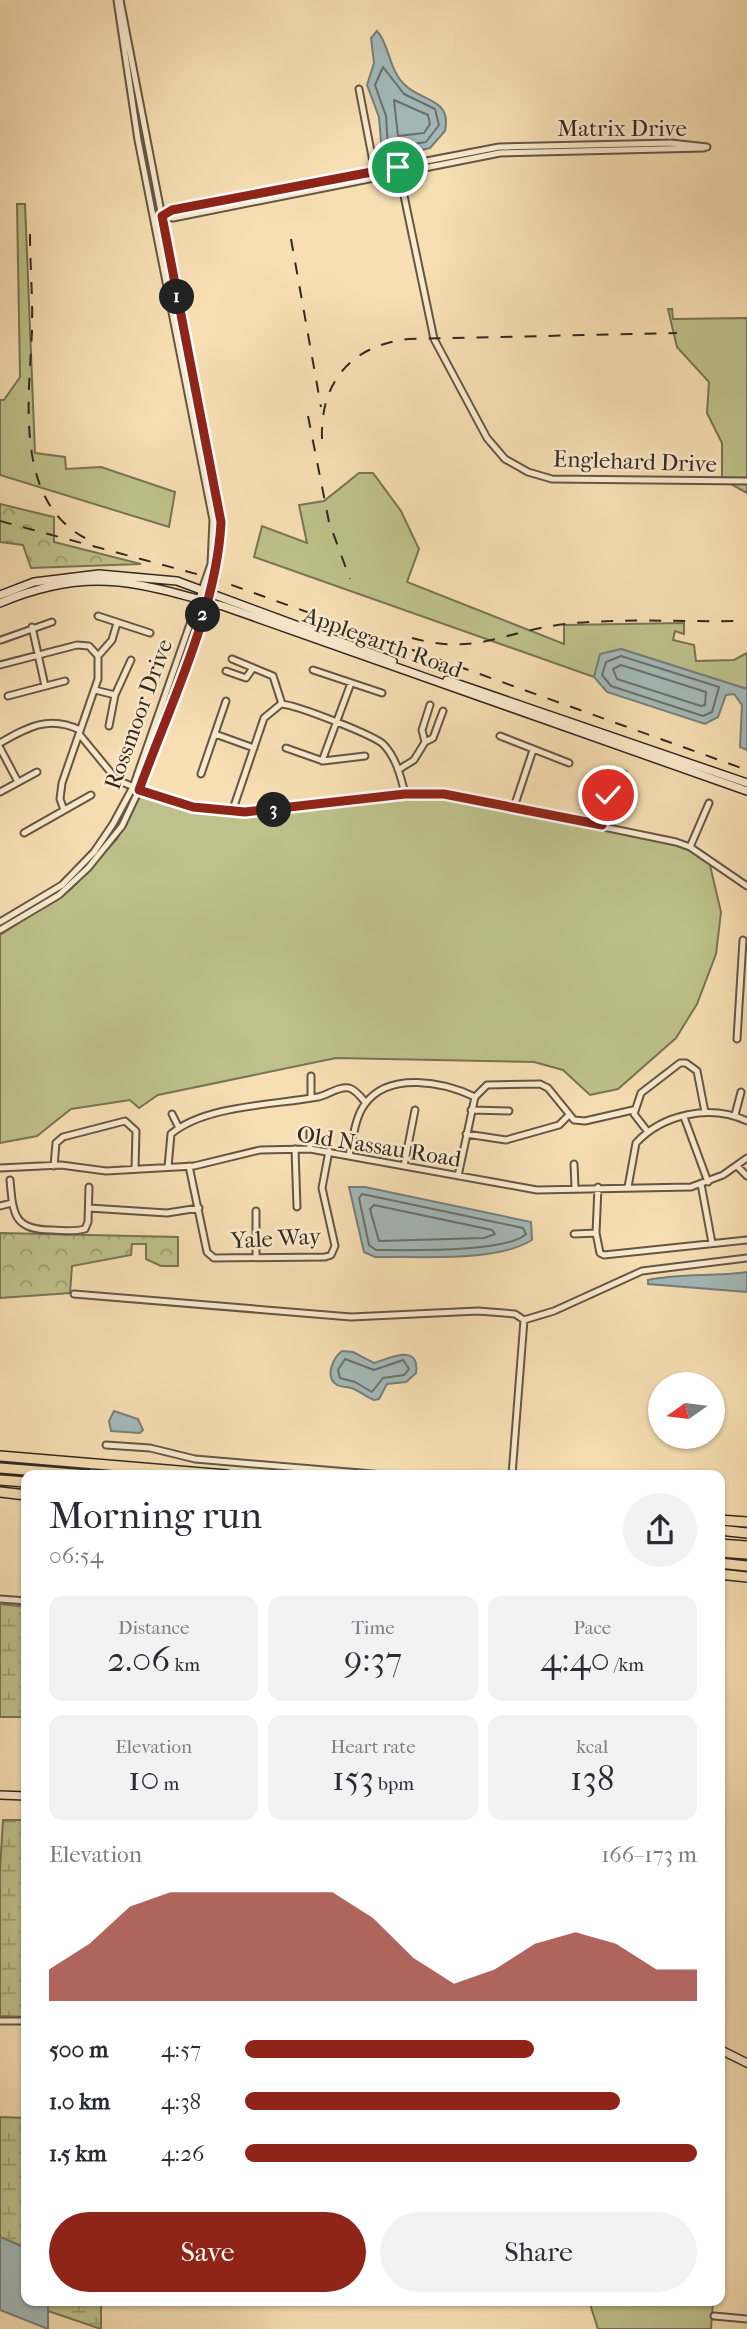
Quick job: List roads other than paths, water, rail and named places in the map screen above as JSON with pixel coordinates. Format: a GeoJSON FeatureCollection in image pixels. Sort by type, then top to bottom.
{"type":"FeatureCollection","features":[{"type":"Feature","properties":{"kind":"highway"},"geometry":{"type":"LineString","coordinates":[[0,1456],[167,1470]]}},
{"type":"Feature","properties":{"kind":"highway"},"geometry":{"type":"LineString","coordinates":[[0,1468],[25,1470]]}},
{"type":"Feature","properties":{"kind":"highway"},"geometry":{"type":"LineString","coordinates":[[0,1480],[21,1482]]}},
{"type":"Feature","properties":{"kind":"highway"},"geometry":{"type":"LineString","coordinates":[[0,1492],[21,1494]]}},
{"type":"Feature","properties":{"kind":"highway"},"geometry":{"type":"LineString","coordinates":[[725,1520],[747,1522]]}},
{"type":"Feature","properties":{"kind":"highway"},"geometry":{"type":"LineString","coordinates":[[725,1531],[747,1533]]}},
{"type":"Feature","properties":{"kind":"highway"},"geometry":{"type":"LineString","coordinates":[[725,1544],[747,1546]]}},
{"type":"Feature","properties":{"kind":"highway"},"geometry":{"type":"LineString","coordinates":[[725,1552],[747,1554]]}},
{"type":"Feature","properties":{"kind":"highway"},"geometry":{"type":"LineString","coordinates":[[725,1564],[747,1566]]}},
{"type":"Feature","properties":{"kind":"highway"},"geometry":{"type":"LineString","coordinates":[[725,1575],[747,1577]]}},
{"type":"Feature","properties":{"kind":"main road","name":"Applegarth Road"},"geometry":{"type":"LineString","coordinates":[[0,595],[34,582],[99,574],[177,581],[201,590],[209,598],[747,791]]}},
{"type":"Feature","properties":{"kind":"main road","name":"Applegarth Road"},"geometry":{"type":"LineString","coordinates":[[0,603],[49,586],[112,580],[152,585],[198,599],[209,598],[747,783]]}},
{"type":"Feature","properties":{"kind":"main road"},"geometry":{"type":"LineString","coordinates":[[0,1796],[21,1796]]}},
{"type":"Feature","properties":{"kind":"main road"},"geometry":{"type":"LineString","coordinates":[[725,2052],[747,2063]]}},
{"type":"Feature","properties":{"kind":"street","name":"Rossmoor Drive"},"geometry":{"type":"LineString","coordinates":[[0,930],[59,895],[88,868],[122,825],[209,598],[220,554],[221,522],[145,138],[123,5],[119,0]]}},
{"type":"Feature","properties":{"kind":"street","name":"Rossmoor Drive"},"geometry":{"type":"LineString","coordinates":[[0,922],[62,885],[94,852],[136,789],[214,545],[213,520],[138,140],[119,0]]}},
{"type":"Feature","properties":{"kind":"street"},"geometry":{"type":"LineString","coordinates":[[359,89],[376,178]]}},
{"type":"Feature","properties":{"kind":"street","name":"Matrix Drive"},"geometry":{"type":"LineString","coordinates":[[162,216],[172,210],[375,170],[399,170],[500,153],[707,147],[671,143],[499,147],[399,170],[376,178],[173,218],[162,216]]}},
{"type":"Feature","properties":{"kind":"street","name":"Englehard Drive"},"geometry":{"type":"LineString","coordinates":[[399,170],[431,332],[487,438],[505,459],[552,479],[747,481]]}},
{"type":"Feature","properties":{"kind":"street"},"geometry":{"type":"LineString","coordinates":[[98,617],[150,633]]}},
{"type":"Feature","properties":{"kind":"street"},"geometry":{"type":"LineString","coordinates":[[1,640],[52,622]]}},
{"type":"Feature","properties":{"kind":"street"},"geometry":{"type":"LineString","coordinates":[[98,656],[112,640],[117,623]]}},
{"type":"Feature","properties":{"kind":"street"},"geometry":{"type":"LineString","coordinates":[[32,627],[45,686]]}},
{"type":"Feature","properties":{"kind":"street"},"geometry":{"type":"LineString","coordinates":[[0,665],[77,645],[89,646],[98,656],[100,664],[94,690],[62,783],[60,799],[64,810]]}},
{"type":"Feature","properties":{"kind":"street"},"geometry":{"type":"LineString","coordinates":[[232,659],[273,676],[282,704]]}},
{"type":"Feature","properties":{"kind":"street"},"geometry":{"type":"LineString","coordinates":[[109,726],[115,695],[131,660]]}},
{"type":"Feature","properties":{"kind":"street"},"geometry":{"type":"LineString","coordinates":[[226,671],[246,678],[253,668]]}},
{"type":"Feature","properties":{"kind":"street"},"geometry":{"type":"LineString","coordinates":[[313,670],[382,693]]}},
{"type":"Feature","properties":{"kind":"street"},"geometry":{"type":"LineString","coordinates":[[8,696],[65,681]]}},
{"type":"Feature","properties":{"kind":"street"},"geometry":{"type":"LineString","coordinates":[[322,761],[351,683]]}},
{"type":"Feature","properties":{"kind":"street"},"geometry":{"type":"LineString","coordinates":[[94,690],[115,695]]}},
{"type":"Feature","properties":{"kind":"street"},"geometry":{"type":"LineString","coordinates":[[201,774],[226,701]]}},
{"type":"Feature","properties":{"kind":"street"},"geometry":{"type":"LineString","coordinates":[[232,812],[264,718],[273,708],[282,704],[310,712],[379,741],[398,769],[405,794]]}},
{"type":"Feature","properties":{"kind":"street"},"geometry":{"type":"LineString","coordinates":[[425,742],[422,730],[430,705]]}},
{"type":"Feature","properties":{"kind":"street"},"geometry":{"type":"LineString","coordinates":[[398,769],[414,760],[425,742],[433,738],[443,711]]}},
{"type":"Feature","properties":{"kind":"street"},"geometry":{"type":"LineString","coordinates":[[18,782],[0,745],[45,722],[66,724],[88,741],[111,775],[136,789],[165,800],[232,812],[274,810],[405,794],[444,794],[602,825],[690,847],[747,886]]}},
{"type":"Feature","properties":{"kind":"street"},"geometry":{"type":"LineString","coordinates":[[215,734],[254,748]]}},
{"type":"Feature","properties":{"kind":"street"},"geometry":{"type":"LineString","coordinates":[[500,736],[569,763]]}},
{"type":"Feature","properties":{"kind":"street"},"geometry":{"type":"LineString","coordinates":[[286,748],[322,761],[365,756]]}},
{"type":"Feature","properties":{"kind":"street"},"geometry":{"type":"LineString","coordinates":[[514,807],[533,750]]}},
{"type":"Feature","properties":{"kind":"street"},"geometry":{"type":"LineString","coordinates":[[602,825],[608,795],[604,786],[610,770]]}},
{"type":"Feature","properties":{"kind":"street"},"geometry":{"type":"LineString","coordinates":[[0,792],[37,772]]}},
{"type":"Feature","properties":{"kind":"street"},"geometry":{"type":"LineString","coordinates":[[608,795],[617,791],[624,774]]}},
{"type":"Feature","properties":{"kind":"street"},"geometry":{"type":"LineString","coordinates":[[24,833],[91,795]]}},
{"type":"Feature","properties":{"kind":"street"},"geometry":{"type":"LineString","coordinates":[[690,847],[709,803]]}},
{"type":"Feature","properties":{"kind":"street"},"geometry":{"type":"LineString","coordinates":[[737,1039],[744,985],[743,940]]}},
{"type":"Feature","properties":{"kind":"street"},"geometry":{"type":"LineString","coordinates":[[634,1110],[642,1093],[675,1066],[686,1063],[697,1071],[701,1080],[705,1112]]}},
{"type":"Feature","properties":{"kind":"street"},"geometry":{"type":"LineString","coordinates":[[311,1076],[311,1098]]}},
{"type":"Feature","properties":{"kind":"street"},"geometry":{"type":"LineString","coordinates":[[349,1155],[365,1102],[388,1085],[412,1083],[454,1087],[475,1097]]}},
{"type":"Feature","properties":{"kind":"street"},"geometry":{"type":"LineString","coordinates":[[458,1176],[475,1097],[493,1084],[540,1084],[548,1088],[574,1120],[585,1121],[634,1110]]}},
{"type":"Feature","properties":{"kind":"street"},"geometry":{"type":"LineString","coordinates":[[168,1167],[171,1134],[179,1128],[261,1103],[311,1098],[346,1087],[365,1102]]}},
{"type":"Feature","properties":{"kind":"street"},"geometry":{"type":"LineString","coordinates":[[735,1115],[741,1092]]}},
{"type":"Feature","properties":{"kind":"street"},"geometry":{"type":"LineString","coordinates":[[404,1166],[415,1110]]}},
{"type":"Feature","properties":{"kind":"street"},"geometry":{"type":"LineString","coordinates":[[471,1110],[509,1111]]}},
{"type":"Feature","properties":{"kind":"street"},"geometry":{"type":"LineString","coordinates":[[634,1110],[648,1132]]}},
{"type":"Feature","properties":{"kind":"street"},"geometry":{"type":"LineString","coordinates":[[628,1187],[632,1153],[636,1143],[663,1122],[705,1112],[735,1115],[747,1121]]}},
{"type":"Feature","properties":{"kind":"street"},"geometry":{"type":"LineString","coordinates":[[172,1114],[179,1128]]}},
{"type":"Feature","properties":{"kind":"street"},"geometry":{"type":"LineString","coordinates":[[466,1134],[506,1140],[559,1125],[569,1115]]}},
{"type":"Feature","properties":{"kind":"street"},"geometry":{"type":"LineString","coordinates":[[684,1116],[704,1183],[712,1243]]}},
{"type":"Feature","properties":{"kind":"street"},"geometry":{"type":"LineString","coordinates":[[54,1166],[57,1143],[63,1137],[125,1121],[136,1131],[135,1169]]}},
{"type":"Feature","properties":{"kind":"street"},"geometry":{"type":"LineString","coordinates":[[310,1130],[310,1149]]}},
{"type":"Feature","properties":{"kind":"street"},"geometry":{"type":"LineString","coordinates":[[295,1149],[297,1207]]}},
{"type":"Feature","properties":{"kind":"street","name":"Old Nassau Road"},"geometry":{"type":"LineString","coordinates":[[0,1168],[54,1166],[106,1171],[189,1166],[260,1150],[310,1149],[522,1188],[691,1187],[737,1166],[747,1158]]}},
{"type":"Feature","properties":{"kind":"street","name":"Yale Way"},"geometry":{"type":"LineString","coordinates":[[189,1166],[209,1255],[214,1258],[325,1257],[334,1251],[335,1241],[322,1188],[329,1151]]}},
{"type":"Feature","properties":{"kind":"street"},"geometry":{"type":"LineString","coordinates":[[574,1164],[575,1187]]}},
{"type":"Feature","properties":{"kind":"street"},"geometry":{"type":"LineString","coordinates":[[737,1166],[747,1176]]}},
{"type":"Feature","properties":{"kind":"street"},"geometry":{"type":"LineString","coordinates":[[10,1181],[12,1203],[27,1229],[79,1231],[88,1226],[89,1187]]}},
{"type":"Feature","properties":{"kind":"street"},"geometry":{"type":"LineString","coordinates":[[598,1187],[596,1233],[600,1253],[747,1240]]}},
{"type":"Feature","properties":{"kind":"street"},"geometry":{"type":"LineString","coordinates":[[0,1206],[12,1203]]}},
{"type":"Feature","properties":{"kind":"street"},"geometry":{"type":"LineString","coordinates":[[89,1208],[167,1213],[199,1208]]}},
{"type":"Feature","properties":{"kind":"street"},"geometry":{"type":"LineString","coordinates":[[256,1212],[257,1257]]}},
{"type":"Feature","properties":{"kind":"street"},"geometry":{"type":"LineString","coordinates":[[574,1234],[596,1233]]}},
{"type":"Feature","properties":{"kind":"street"},"geometry":{"type":"LineString","coordinates":[[524,1320],[554,1311],[642,1271],[747,1258]]}},
{"type":"Feature","properties":{"kind":"street"},"geometry":{"type":"LineString","coordinates":[[74,1294],[351,1317],[478,1311],[515,1314],[524,1320]]}},
{"type":"Feature","properties":{"kind":"street"},"geometry":{"type":"LineString","coordinates":[[512,1470],[524,1320]]}},
{"type":"Feature","properties":{"kind":"street"},"geometry":{"type":"LineString","coordinates":[[106,1445],[150,1448],[195,1459],[325,1470]]}},
{"type":"Feature","properties":{"kind":"street"},"geometry":{"type":"LineString","coordinates":[[0,1598],[21,1600]]}},
{"type":"Feature","properties":{"kind":"street"},"geometry":{"type":"LineString","coordinates":[[0,2021],[21,2021]]}},
{"type":"Feature","properties":{"kind":"street"},"geometry":{"type":"LineString","coordinates":[[713,2316],[747,2319]]}},
{"type":"Feature","properties":{"kind":"water"},"geometry":{"type":"Polygon","coordinates":[[[377,31],[400,79],[412,91],[440,106],[444,112],[445,131],[430,148],[389,158],[382,153],[379,117],[367,85],[374,63],[371,38],[377,31]]]}},
{"type":"Feature","properties":{"kind":"water"},"geometry":{"type":"Polygon","coordinates":[[[621,649],[747,689],[747,750],[740,747],[742,705],[734,694],[726,695],[718,717],[705,724],[607,692],[594,677],[600,654],[621,649]]]}},
{"type":"Feature","properties":{"kind":"water"},"geometry":{"type":"Polygon","coordinates":[[[349,1187],[365,1187],[531,1222],[532,1240],[498,1252],[477,1255],[375,1257],[364,1252],[349,1187]]]}},
{"type":"Feature","properties":{"kind":"water"},"geometry":{"type":"Polygon","coordinates":[[[747,1272],[747,1292],[648,1284],[648,1280],[660,1278],[747,1272]]]}},
{"type":"Feature","properties":{"kind":"water"},"geometry":{"type":"Polygon","coordinates":[[[342,1351],[353,1352],[374,1363],[395,1356],[409,1355],[416,1364],[416,1373],[406,1382],[387,1384],[379,1399],[374,1400],[333,1382],[331,1368],[342,1351]]]}},
{"type":"Feature","properties":{"kind":"water"},"geometry":{"type":"Polygon","coordinates":[[[114,1411],[138,1419],[143,1430],[140,1433],[111,1431],[109,1421],[114,1411]]]}},
{"type":"Feature","properties":{"kind":"water"},"geometry":{"type":"Polygon","coordinates":[[[0,2237],[21,2246],[21,2306],[48,2306],[48,2329],[0,2310],[0,2237]]]}},
{"type":"Feature","properties":{"kind":"railway"},"geometry":{"type":"LineString","coordinates":[[30,234],[32,319],[29,416],[36,474],[46,499],[62,521],[85,538]]}},
{"type":"Feature","properties":{"kind":"railway"},"geometry":{"type":"LineString","coordinates":[[291,239],[321,407]]}},
{"type":"Feature","properties":{"kind":"railway"},"geometry":{"type":"LineString","coordinates":[[322,439],[327,400],[343,370],[371,349],[389,343],[409,339],[677,333]]}},
{"type":"Feature","properties":{"kind":"railway"},"geometry":{"type":"LineString","coordinates":[[308,416],[329,522],[350,579]]}},
{"type":"Feature","properties":{"kind":"railway"},"geometry":{"type":"LineString","coordinates":[[0,521],[215,579],[747,770]]}},
{"type":"Feature","properties":{"kind":"railway"},"geometry":{"type":"LineString","coordinates":[[412,638],[454,644],[586,622],[738,621]]}}]}
